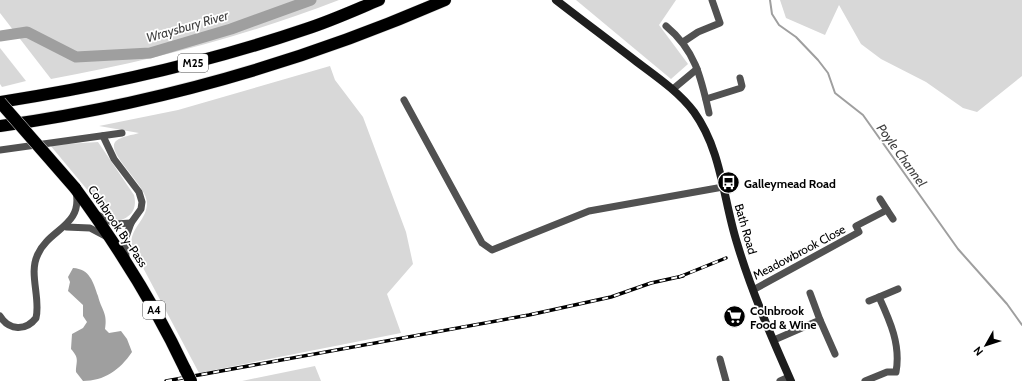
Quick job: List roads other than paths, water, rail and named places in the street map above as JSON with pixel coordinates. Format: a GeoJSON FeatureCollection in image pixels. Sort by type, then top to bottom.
{"type":"FeatureCollection","features":[{"type":"Feature","properties":{"kind":"highway","name":"M25"},"geometry":{"type":"LineString","coordinates":[[0,102],[102,84],[229,54],[308,28],[379,0]]}},
{"type":"Feature","properties":{"kind":"highway","name":"M25"},"geometry":{"type":"LineString","coordinates":[[0,126],[136,102],[247,74],[364,34],[445,0]]}},
{"type":"Feature","properties":{"kind":"highway","name":"Colnbrook By-Pass"},"geometry":{"type":"LineString","coordinates":[[0,102],[75,188],[112,241],[127,263],[160,320],[191,381]]}},
{"type":"Feature","properties":{"kind":"street","name":"Bath Road"},"geometry":{"type":"LineString","coordinates":[[556,0],[673,89],[693,112],[705,130],[712,145],[736,243],[753,290],[790,379]]}},
{"type":"Feature","properties":{"kind":"street"},"geometry":{"type":"LineString","coordinates":[[683,42],[698,32],[720,23],[712,0]]}},
{"type":"Feature","properties":{"kind":"street"},"geometry":{"type":"LineString","coordinates":[[666,26],[683,42],[694,59],[709,113]]}},
{"type":"Feature","properties":{"kind":"street"},"geometry":{"type":"LineString","coordinates":[[673,89],[697,68]]}},
{"type":"Feature","properties":{"kind":"street"},"geometry":{"type":"LineString","coordinates":[[706,99],[740,88],[742,86],[740,78]]}},
{"type":"Feature","properties":{"kind":"street"},"geometry":{"type":"LineString","coordinates":[[404,100],[482,243],[492,250],[589,211],[723,187]]}},
{"type":"Feature","properties":{"kind":"street"},"geometry":{"type":"LineString","coordinates":[[0,150],[122,133]]}},
{"type":"Feature","properties":{"kind":"street"},"geometry":{"type":"LineString","coordinates":[[103,136],[114,159],[139,192],[142,206],[137,216],[131,222],[124,243],[127,263]]}},
{"type":"Feature","properties":{"kind":"street"},"geometry":{"type":"LineString","coordinates":[[0,316],[6,324],[17,328],[28,326],[35,320],[37,316],[36,257],[50,236],[66,227],[76,209],[77,201],[75,188]]}},
{"type":"Feature","properties":{"kind":"street"},"geometry":{"type":"LineString","coordinates":[[880,199],[893,219]]}},
{"type":"Feature","properties":{"kind":"street","name":"Meadowbrook Close"},"geometry":{"type":"LineString","coordinates":[[753,290],[857,237],[859,232],[856,226],[887,210]]}},
{"type":"Feature","properties":{"kind":"street"},"geometry":{"type":"LineString","coordinates":[[92,212],[111,223],[131,222]]}},
{"type":"Feature","properties":{"kind":"street"},"geometry":{"type":"LineString","coordinates":[[66,227],[90,228],[112,241]]}},
{"type":"Feature","properties":{"kind":"street"},"geometry":{"type":"LineString","coordinates":[[868,301],[898,289]]}},
{"type":"Feature","properties":{"kind":"street"},"geometry":{"type":"LineString","coordinates":[[810,293],[835,354]]}},
{"type":"Feature","properties":{"kind":"street"},"geometry":{"type":"LineString","coordinates":[[865,381],[887,372],[896,372],[898,358],[891,325],[879,297]]}},
{"type":"Feature","properties":{"kind":"street"},"geometry":{"type":"LineString","coordinates":[[774,340],[820,320]]}},
{"type":"Feature","properties":{"kind":"street"},"geometry":{"type":"LineString","coordinates":[[720,359],[726,381]]}},
{"type":"Feature","properties":{"kind":"street"},"geometry":{"type":"LineString","coordinates":[[780,381],[790,379]]}},
{"type":"Feature","properties":{"kind":"waterway","name":"Wraysbury River"},"geometry":{"type":"LineString","coordinates":[[0,36],[27,32],[76,57],[150,53],[231,29],[311,0]]}},
{"type":"Feature","properties":{"kind":"waterway","name":"Poyle Channel"},"geometry":{"type":"LineString","coordinates":[[770,0],[772,14],[779,25],[796,37],[818,60],[828,73],[835,93],[863,115],[958,249],[1007,304],[1022,325]]}},
{"type":"Feature","properties":{"kind":"railway"},"geometry":{"type":"LineString","coordinates":[[679,277],[726,258]]}},
{"type":"Feature","properties":{"kind":"railway"},"geometry":{"type":"LineString","coordinates":[[166,381],[529,315],[611,297],[651,283],[683,276]]}},
{"type":"Feature","properties":{"kind":"place","name":"Galleymead Road"},"geometry":{"type":"Point","coordinates":[728,183]}},
{"type":"Feature","properties":{"kind":"place","name":"Colnbrook Food & Wine"},"geometry":{"type":"Point","coordinates":[735,317]}}]}
